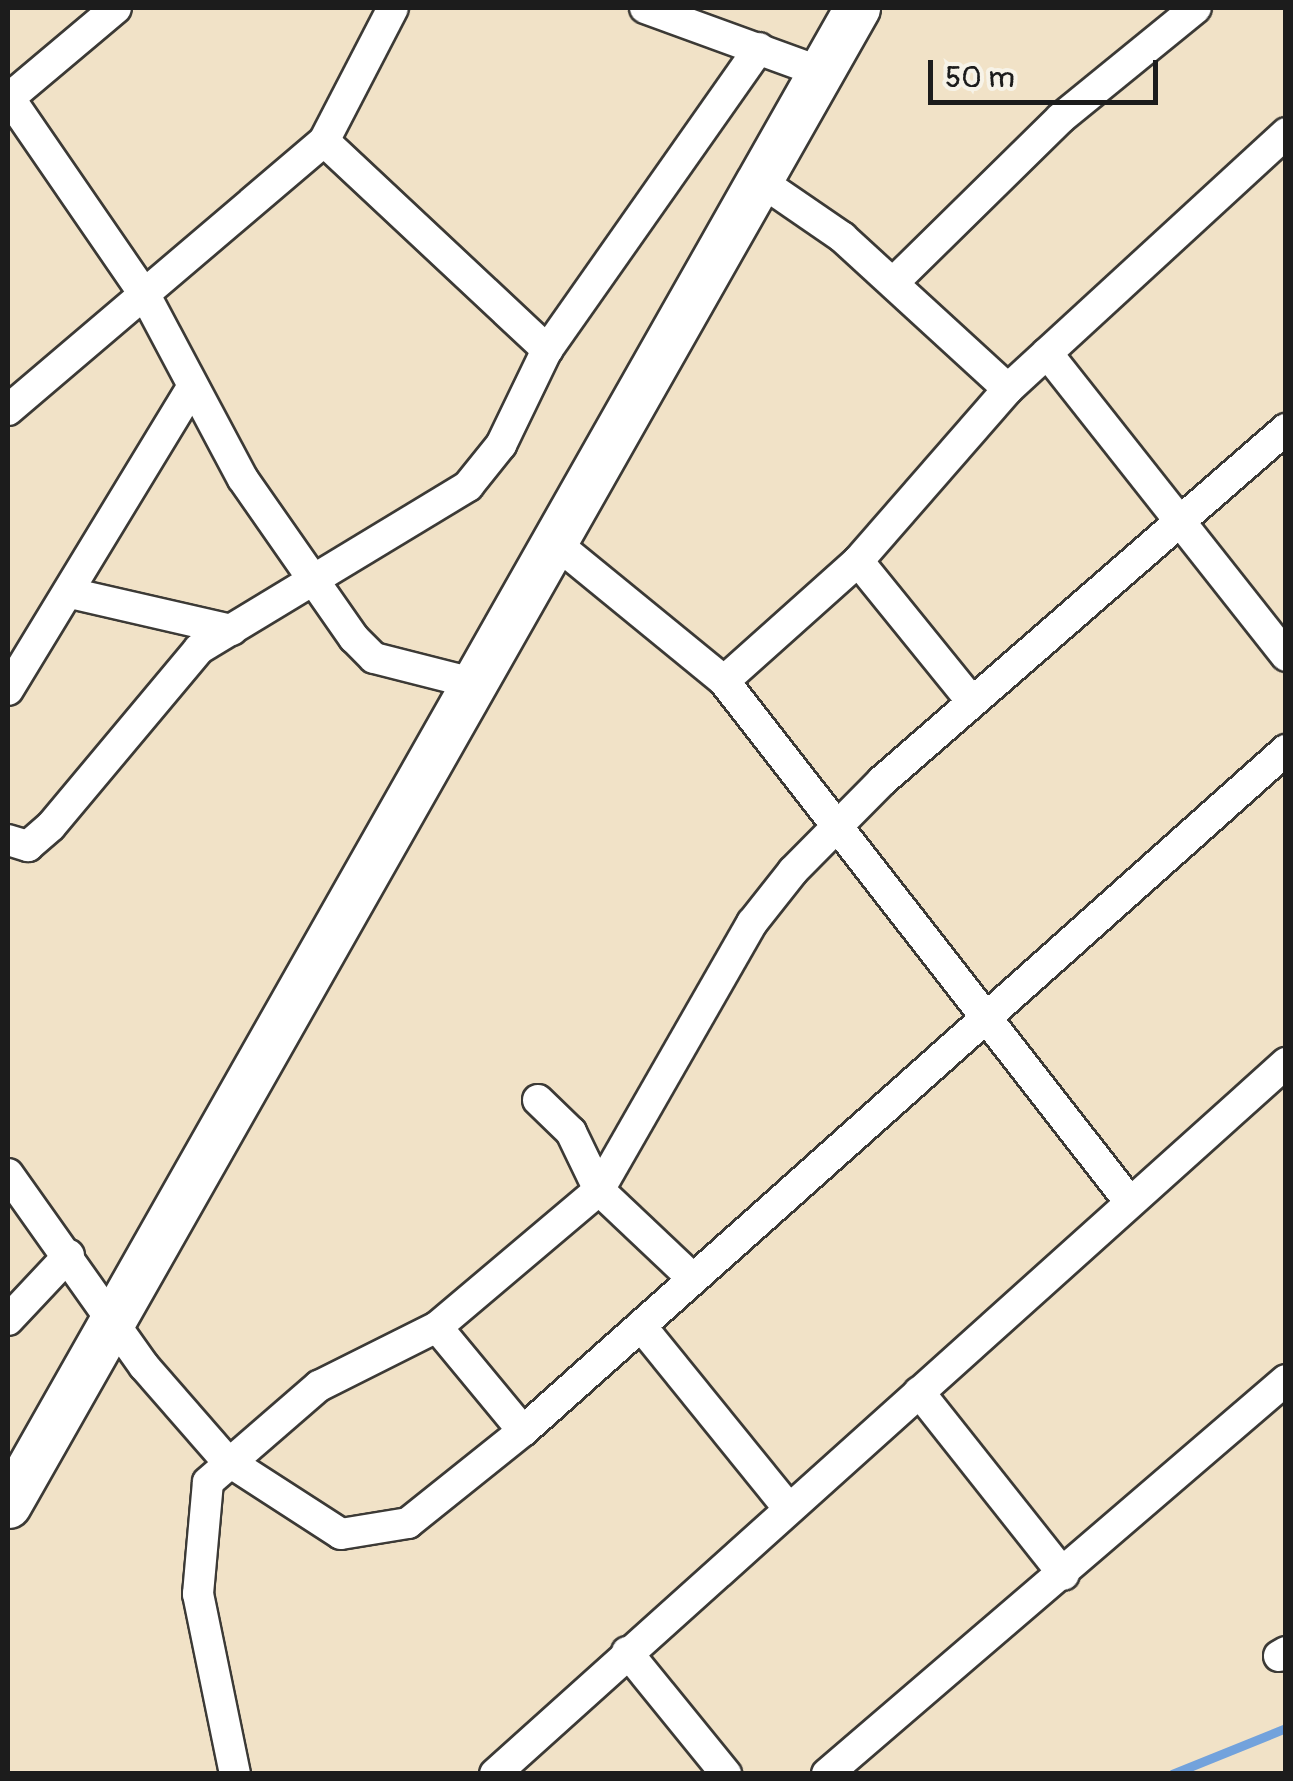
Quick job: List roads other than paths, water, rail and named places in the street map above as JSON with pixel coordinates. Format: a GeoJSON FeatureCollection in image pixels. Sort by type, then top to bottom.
{"type":"FeatureCollection","features":[{"type":"Feature","properties":{"kind":"highway"},"geometry":{"type":"LineString","coordinates":[[8,1505],[857,8]]}},
{"type":"Feature","properties":{"kind":"street"},"geometry":{"type":"LineString","coordinates":[[116,8],[8,97],[145,295],[191,390],[312,582],[374,658],[474,684]]}},
{"type":"Feature","properties":{"kind":"street"},"geometry":{"type":"LineString","coordinates":[[8,410],[324,141],[393,8]]}},
{"type":"Feature","properties":{"kind":"street"},"geometry":{"type":"LineString","coordinates":[[894,282],[1062,118],[1196,8]]}},
{"type":"Feature","properties":{"kind":"street"},"geometry":{"type":"LineString","coordinates":[[660,10],[821,72]]}},
{"type":"Feature","properties":{"kind":"street"},"geometry":{"type":"LineString","coordinates":[[8,840],[28,846],[52,826],[167,680],[232,630],[468,486],[501,446],[547,350],[759,48]]}},
{"type":"Feature","properties":{"kind":"street"},"geometry":{"type":"LineString","coordinates":[[724,681],[858,562],[1008,390],[1286,133]]}},
{"type":"Feature","properties":{"kind":"street"},"geometry":{"type":"LineString","coordinates":[[324,141],[547,350]]}},
{"type":"Feature","properties":{"kind":"street"},"geometry":{"type":"LineString","coordinates":[[759,180],[894,282],[1008,390]]}},
{"type":"Feature","properties":{"kind":"street"},"geometry":{"type":"LineString","coordinates":[[1048,353],[1184,518],[1286,656]]}},
{"type":"Feature","properties":{"kind":"street"},"geometry":{"type":"LineString","coordinates":[[8,690],[191,390]]}},
{"type":"Feature","properties":{"kind":"street"},"geometry":{"type":"LineString","coordinates":[[235,1774],[198,1594],[200,1508],[225,1459],[318,1386],[436,1326],[599,1190],[752,924],[832,830],[972,702],[1286,429]]}},
{"type":"Feature","properties":{"kind":"street"},"geometry":{"type":"LineString","coordinates":[[553,541],[724,681],[832,830],[981,1021],[1129,1201]]}},
{"type":"Feature","properties":{"kind":"street"},"geometry":{"type":"LineString","coordinates":[[858,562],[972,702]]}},
{"type":"Feature","properties":{"kind":"street"},"geometry":{"type":"LineString","coordinates":[[70,594],[232,630]]}},
{"type":"Feature","properties":{"kind":"street"},"geometry":{"type":"LineString","coordinates":[[8,1174],[114,1323],[225,1459],[341,1534],[371,1534],[408,1523],[523,1432],[1286,750]]}},
{"type":"Feature","properties":{"kind":"street"},"geometry":{"type":"LineString","coordinates":[[495,1774],[1129,1201],[1282,1072]]}},
{"type":"Feature","properties":{"kind":"street"},"geometry":{"type":"LineString","coordinates":[[538,1100],[571,1132],[599,1190],[693,1279]]}},
{"type":"Feature","properties":{"kind":"street"},"geometry":{"type":"LineString","coordinates":[[8,1320],[69,1255]]}},
{"type":"Feature","properties":{"kind":"street"},"geometry":{"type":"LineString","coordinates":[[436,1326],[523,1432]]}},
{"type":"Feature","properties":{"kind":"street"},"geometry":{"type":"LineString","coordinates":[[641,1326],[788,1506]]}},
{"type":"Feature","properties":{"kind":"street"},"geometry":{"type":"LineString","coordinates":[[827,1774],[1283,1389]]}},
{"type":"Feature","properties":{"kind":"street"},"geometry":{"type":"LineString","coordinates":[[919,1392],[1064,1575]]}},
{"type":"Feature","properties":{"kind":"street"},"geometry":{"type":"LineString","coordinates":[[627,1652],[726,1774]]}},
{"type":"Feature","properties":{"kind":"waterway"},"geometry":{"type":"LineString","coordinates":[[1172,1774],[1286,1728]]}}]}
